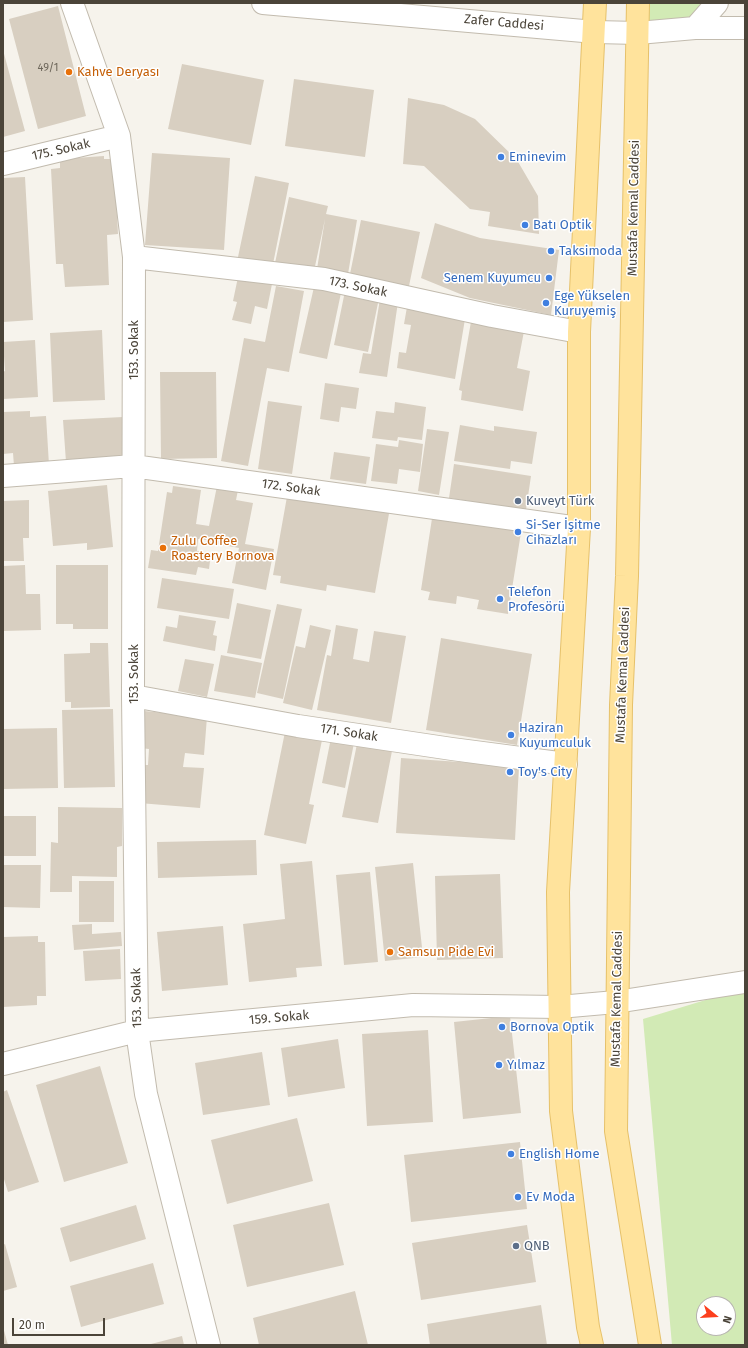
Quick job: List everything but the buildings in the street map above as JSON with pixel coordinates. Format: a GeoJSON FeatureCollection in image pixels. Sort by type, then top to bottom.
{"type":"FeatureCollection","features":[{"type":"Feature","properties":{"kind":"main road"},"geometry":{"type":"LineString","coordinates":[[592,1345],[587,1319],[561,1111],[558,892],[579,528],[579,332],[595,32],[595,3]]}},
{"type":"Feature","properties":{"kind":"main road","name":"Mustafa Kemal Caddesi"},"geometry":{"type":"LineString","coordinates":[[638,3],[627,576],[620,713],[616,1002],[616,1131],[650,1345]]}},
{"type":"Feature","properties":{"kind":"street","name":"153. Sokak"},"geometry":{"type":"LineString","coordinates":[[72,3],[119,136],[134,257],[133,466],[137,1032],[146,1094],[209,1345]]}},
{"type":"Feature","properties":{"kind":"street","name":"Zafer Caddesi"},"geometry":{"type":"LineString","coordinates":[[263,3],[595,32],[638,33],[694,28],[745,28]]}},
{"type":"Feature","properties":{"kind":"street"},"geometry":{"type":"LineString","coordinates":[[694,28],[717,3]]}},
{"type":"Feature","properties":{"kind":"street","name":"175. Sokak"},"geometry":{"type":"LineString","coordinates":[[3,164],[119,136]]}},
{"type":"Feature","properties":{"kind":"street","name":"173. Sokak"},"geometry":{"type":"LineString","coordinates":[[134,257],[324,279],[492,316],[579,332]]}},
{"type":"Feature","properties":{"kind":"street","name":"172. Sokak"},"geometry":{"type":"LineString","coordinates":[[3,476],[133,466],[579,528]]}},
{"type":"Feature","properties":{"kind":"street","name":"171. Sokak"},"geometry":{"type":"LineString","coordinates":[[134,696],[305,727],[566,764]]}},
{"type":"Feature","properties":{"kind":"street","name":"159. Sokak"},"geometry":{"type":"LineString","coordinates":[[3,1064],[137,1032],[413,1005],[559,1007],[616,1002],[745,982]]}},
{"type":"Feature","properties":{"kind":"green space"},"geometry":{"type":"Polygon","coordinates":[[[638,3],[717,3],[695,28],[638,33],[638,3]]]}},
{"type":"Feature","properties":{"kind":"green space"},"geometry":{"type":"Polygon","coordinates":[[[745,988],[745,1345],[672,1345],[643,1019],[745,988]]]}},
{"type":"Feature","properties":{"kind":"place","name":"Kahve Deryası"},"geometry":{"type":"Point","coordinates":[69,72]}},
{"type":"Feature","properties":{"kind":"place","name":"Eminevim"},"geometry":{"type":"Point","coordinates":[501,157]}},
{"type":"Feature","properties":{"kind":"place","name":"Batı Optik"},"geometry":{"type":"Point","coordinates":[525,225]}},
{"type":"Feature","properties":{"kind":"place","name":"Taksimoda"},"geometry":{"type":"Point","coordinates":[551,251]}},
{"type":"Feature","properties":{"kind":"place","name":"Senem Kuyumcu"},"geometry":{"type":"Point","coordinates":[549,278]}},
{"type":"Feature","properties":{"kind":"place","name":"Ege Yükselen Kuruyemiş"},"geometry":{"type":"Point","coordinates":[546,303]}},
{"type":"Feature","properties":{"kind":"place","name":"Kuveyt Türk"},"geometry":{"type":"Point","coordinates":[518,501]}},
{"type":"Feature","properties":{"kind":"place","name":"Si-Ser İşitme Cihazları"},"geometry":{"type":"Point","coordinates":[518,532]}},
{"type":"Feature","properties":{"kind":"place","name":"Zulu Coffee Roastery Bornova"},"geometry":{"type":"Point","coordinates":[163,548]}},
{"type":"Feature","properties":{"kind":"place","name":"Telefon Profesörü"},"geometry":{"type":"Point","coordinates":[500,599]}},
{"type":"Feature","properties":{"kind":"place","name":"Haziran Kuyumculuk"},"geometry":{"type":"Point","coordinates":[511,735]}},
{"type":"Feature","properties":{"kind":"place","name":"Toy's City"},"geometry":{"type":"Point","coordinates":[510,772]}},
{"type":"Feature","properties":{"kind":"place","name":"Samsun Pide Evi"},"geometry":{"type":"Point","coordinates":[390,952]}},
{"type":"Feature","properties":{"kind":"place","name":"Bornova Optik"},"geometry":{"type":"Point","coordinates":[502,1027]}},
{"type":"Feature","properties":{"kind":"place","name":"Yılmaz"},"geometry":{"type":"Point","coordinates":[499,1065]}},
{"type":"Feature","properties":{"kind":"place","name":"English Home"},"geometry":{"type":"Point","coordinates":[511,1154]}},
{"type":"Feature","properties":{"kind":"place","name":"Ev Moda"},"geometry":{"type":"Point","coordinates":[518,1197]}},
{"type":"Feature","properties":{"kind":"place","name":"QNB"},"geometry":{"type":"Point","coordinates":[516,1246]}}]}
